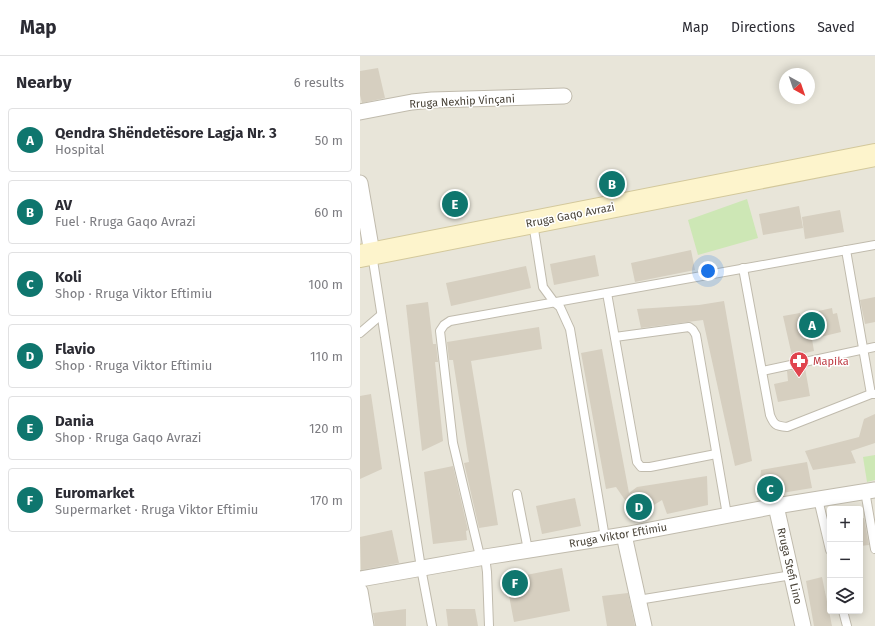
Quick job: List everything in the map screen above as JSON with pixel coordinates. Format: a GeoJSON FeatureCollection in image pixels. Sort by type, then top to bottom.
{"type":"FeatureCollection","features":[{"type":"Feature","properties":{"kind":"main road","name":"Rruga Gaqo Avrazi"},"geometry":{"type":"LineString","coordinates":[[366,254],[875,155]]}},
{"type":"Feature","properties":{"kind":"street","name":"Rruga Nexhip Vinçani"},"geometry":{"type":"LineString","coordinates":[[360,112],[412,102],[432,100],[564,96]]}},
{"type":"Feature","properties":{"kind":"street"},"geometry":{"type":"LineString","coordinates":[[360,182],[366,254]]}},
{"type":"Feature","properties":{"kind":"street","name":"Rruga Viktor Eftimiu"},"geometry":{"type":"LineString","coordinates":[[360,579],[624,535],[776,506],[870,491]]}},
{"type":"Feature","properties":{"kind":"street","name":"Rruga Stefi Lino"},"geometry":{"type":"LineString","coordinates":[[776,506],[803,626]]}},
{"type":"Feature","properties":{"kind":"street"},"geometry":{"type":"LineString","coordinates":[[624,535],[644,626]]}},
{"type":"Feature","properties":{"kind":"street"},"geometry":{"type":"LineString","coordinates":[[360,591],[366,626]]}},
{"type":"Feature","properties":{"kind":"lane"},"geometry":{"type":"LineString","coordinates":[[533,222],[543,287],[554,302],[560,307],[570,329],[604,538]]}},
{"type":"Feature","properties":{"kind":"lane"},"geometry":{"type":"LineString","coordinates":[[488,626],[487,572],[485,557],[479,552],[453,443],[440,331],[444,325],[450,321],[875,245]]}},
{"type":"Feature","properties":{"kind":"lane"},"geometry":{"type":"LineString","coordinates":[[743,268],[770,415],[774,424],[779,427],[787,427],[873,394],[846,250]]}},
{"type":"Feature","properties":{"kind":"lane"},"geometry":{"type":"LineString","coordinates":[[366,254],[381,315],[421,568],[432,626]]}},
{"type":"Feature","properties":{"kind":"lane"},"geometry":{"type":"LineString","coordinates":[[607,293],[637,462],[641,467],[650,467],[716,454]]}},
{"type":"Feature","properties":{"kind":"lane"},"geometry":{"type":"LineString","coordinates":[[360,333],[381,315]]}},
{"type":"Feature","properties":{"kind":"lane"},"geometry":{"type":"LineString","coordinates":[[615,337],[689,327],[693,330],[696,335],[727,515]]}},
{"type":"Feature","properties":{"kind":"lane"},"geometry":{"type":"LineString","coordinates":[[762,371],[875,347]]}},
{"type":"Feature","properties":{"kind":"lane"},"geometry":{"type":"LineString","coordinates":[[870,491],[875,549]]}},
{"type":"Feature","properties":{"kind":"lane"},"geometry":{"type":"LineString","coordinates":[[517,494],[528,550]]}},
{"type":"Feature","properties":{"kind":"lane"},"geometry":{"type":"LineString","coordinates":[[818,499],[828,542]]}},
{"type":"Feature","properties":{"kind":"lane"},"geometry":{"type":"LineString","coordinates":[[638,600],[792,575]]}},
{"type":"Feature","properties":{"kind":"lane"},"geometry":{"type":"LineString","coordinates":[[844,614],[847,626]]}},
{"type":"Feature","properties":{"kind":"shaded area"},"geometry":{"type":"Polygon","coordinates":[[[360,56],[875,56],[875,626],[360,626],[360,56]]]}},
{"type":"Feature","properties":{"kind":"green space"},"geometry":{"type":"Polygon","coordinates":[[[747,199],[758,238],[698,255],[688,220],[747,199]]]}},
{"type":"Feature","properties":{"kind":"green space"},"geometry":{"type":"Polygon","coordinates":[[[875,455],[875,480],[867,482],[863,457],[875,455]]]}},
{"type":"Feature","properties":{"kind":"building"},"geometry":{"type":"Polygon","coordinates":[[[378,68],[385,98],[362,103],[360,95],[360,71],[378,68]]]}},
{"type":"Feature","properties":{"kind":"building"},"geometry":{"type":"Polygon","coordinates":[[[799,206],[803,228],[763,235],[759,214],[799,206]]]}},
{"type":"Feature","properties":{"kind":"building"},"geometry":{"type":"Polygon","coordinates":[[[840,210],[844,232],[805,239],[802,217],[840,210]]]}},
{"type":"Feature","properties":{"kind":"building"},"geometry":{"type":"Polygon","coordinates":[[[691,250],[695,270],[635,282],[631,263],[691,250]]]}},
{"type":"Feature","properties":{"kind":"building"},"geometry":{"type":"Polygon","coordinates":[[[595,255],[599,276],[554,285],[550,264],[595,255]]]}},
{"type":"Feature","properties":{"kind":"building"},"geometry":{"type":"Polygon","coordinates":[[[526,266],[531,288],[451,306],[446,283],[526,266]]]}},
{"type":"Feature","properties":{"kind":"building"},"geometry":{"type":"Polygon","coordinates":[[[875,297],[875,322],[865,324],[860,300],[875,297]]]}},
{"type":"Feature","properties":{"kind":"building"},"geometry":{"type":"Polygon","coordinates":[[[724,301],[752,461],[735,466],[703,320],[641,328],[637,309],[699,305],[724,301]]]}},
{"type":"Feature","properties":{"kind":"building"},"geometry":{"type":"Polygon","coordinates":[[[428,302],[433,344],[436,344],[438,362],[435,362],[443,441],[422,451],[406,305],[428,302]]]}},
{"type":"Feature","properties":{"kind":"building"},"geometry":{"type":"Polygon","coordinates":[[[832,308],[833,314],[837,313],[841,332],[812,339],[814,351],[792,356],[783,316],[800,313],[800,315],[832,308]]]}},
{"type":"Feature","properties":{"kind":"building"},"geometry":{"type":"Polygon","coordinates":[[[539,327],[542,349],[471,361],[498,525],[479,528],[464,463],[469,462],[453,360],[449,360],[447,342],[539,327]]]}},
{"type":"Feature","properties":{"kind":"building"},"geometry":{"type":"Polygon","coordinates":[[[602,349],[629,493],[637,487],[707,476],[708,505],[667,514],[662,500],[636,516],[616,487],[606,489],[581,353],[602,349]]]}},
{"type":"Feature","properties":{"kind":"building"},"geometry":{"type":"Polygon","coordinates":[[[805,368],[810,396],[778,402],[774,384],[788,381],[787,371],[805,368]]]}},
{"type":"Feature","properties":{"kind":"building"},"geometry":{"type":"Polygon","coordinates":[[[371,394],[382,469],[360,479],[360,396],[371,394]]]}},
{"type":"Feature","properties":{"kind":"building"},"geometry":{"type":"Polygon","coordinates":[[[875,414],[875,443],[851,451],[856,463],[813,470],[805,451],[859,437],[864,419],[875,414]]]}},
{"type":"Feature","properties":{"kind":"building"},"geometry":{"type":"Polygon","coordinates":[[[807,462],[812,488],[758,497],[761,470],[807,462]]]}},
{"type":"Feature","properties":{"kind":"building"},"geometry":{"type":"Polygon","coordinates":[[[453,466],[468,530],[466,531],[467,540],[433,544],[424,472],[453,466]]]}},
{"type":"Feature","properties":{"kind":"building"},"geometry":{"type":"Polygon","coordinates":[[[575,498],[581,526],[542,534],[536,506],[575,498]]]}},
{"type":"Feature","properties":{"kind":"building"},"geometry":{"type":"Polygon","coordinates":[[[863,518],[869,545],[863,546],[863,542],[863,518]]]}},
{"type":"Feature","properties":{"kind":"building"},"geometry":{"type":"Polygon","coordinates":[[[392,530],[399,563],[361,570],[360,537],[392,530]]]}},
{"type":"Feature","properties":{"kind":"building"},"geometry":{"type":"Polygon","coordinates":[[[562,568],[570,611],[514,622],[506,579],[562,568]]]}},
{"type":"Feature","properties":{"kind":"building"},"geometry":{"type":"Polygon","coordinates":[[[822,577],[827,602],[827,614],[830,614],[832,626],[814,626],[806,581],[822,577]]]}},
{"type":"Feature","properties":{"kind":"building"},"geometry":{"type":"Polygon","coordinates":[[[628,593],[635,626],[607,626],[602,596],[628,593]]]}},
{"type":"Feature","properties":{"kind":"building"},"geometry":{"type":"Polygon","coordinates":[[[406,609],[406,626],[375,626],[373,613],[406,609]]]}},
{"type":"Feature","properties":{"kind":"building"},"geometry":{"type":"Polygon","coordinates":[[[446,609],[475,609],[478,626],[448,626],[446,609]]]}},
{"type":"Feature","properties":{"kind":"place","name":"AV"},"geometry":{"type":"Point","coordinates":[612,184]}},
{"type":"Feature","properties":{"kind":"place","name":"Dania"},"geometry":{"type":"Point","coordinates":[455,204]}},
{"type":"Feature","properties":{"kind":"place","name":"Qendra Shëndetësore Lagja Nr. 3"},"geometry":{"type":"Point","coordinates":[812,325]}},
{"type":"Feature","properties":{"kind":"place","name":"Mapika"},"geometry":{"type":"Point","coordinates":[799,378]}},
{"type":"Feature","properties":{"kind":"place","name":"Koli"},"geometry":{"type":"Point","coordinates":[770,489]}},
{"type":"Feature","properties":{"kind":"place","name":"Flavio"},"geometry":{"type":"Point","coordinates":[639,507]}},
{"type":"Feature","properties":{"kind":"place","name":"Euromarket"},"geometry":{"type":"Point","coordinates":[515,583]}}]}
